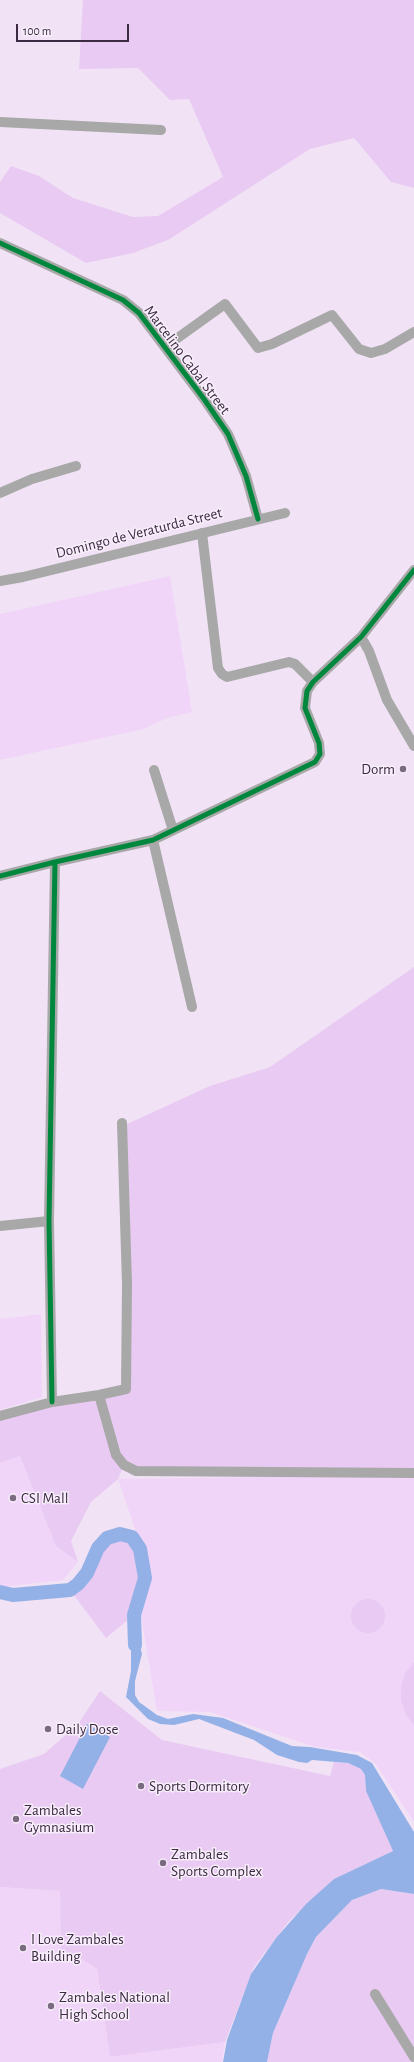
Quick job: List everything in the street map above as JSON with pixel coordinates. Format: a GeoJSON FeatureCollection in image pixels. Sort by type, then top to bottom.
{"type":"FeatureCollection","features":[{"type":"Feature","properties":{"kind":"street"},"geometry":{"type":"LineString","coordinates":[[0,122],[161,130]]}},
{"type":"Feature","properties":{"kind":"street","name":"Marcelino Cabal Street"},"geometry":{"type":"LineString","coordinates":[[0,243],[123,300],[139,313],[228,434],[246,476],[258,519]]}},
{"type":"Feature","properties":{"kind":"street"},"geometry":{"type":"LineString","coordinates":[[165,347],[225,304],[258,348],[272,344],[332,315],[359,349],[371,353],[385,349],[414,332]]}},
{"type":"Feature","properties":{"kind":"street"},"geometry":{"type":"LineString","coordinates":[[0,493],[32,479],[76,466]]}},
{"type":"Feature","properties":{"kind":"street","name":"Domingo de Veraturda Street"},"geometry":{"type":"LineString","coordinates":[[0,581],[22,577],[285,513]]}},
{"type":"Feature","properties":{"kind":"street"},"geometry":{"type":"LineString","coordinates":[[202,533],[218,668],[222,674],[227,677],[289,662],[295,664],[313,682]]}},
{"type":"Feature","properties":{"kind":"street"},"geometry":{"type":"LineString","coordinates":[[0,876],[153,840],[315,762],[320,754],[319,743],[305,708],[306,691],[313,682],[361,637],[414,570]]}},
{"type":"Feature","properties":{"kind":"street"},"geometry":{"type":"LineString","coordinates":[[361,637],[369,651],[388,700],[414,746]]}},
{"type":"Feature","properties":{"kind":"street"},"geometry":{"type":"LineString","coordinates":[[154,770],[173,830]]}},
{"type":"Feature","properties":{"kind":"street"},"geometry":{"type":"LineString","coordinates":[[153,840],[192,1007]]}},
{"type":"Feature","properties":{"kind":"street"},"geometry":{"type":"LineString","coordinates":[[52,1402],[49,1221],[55,862]]}},
{"type":"Feature","properties":{"kind":"street"},"geometry":{"type":"LineString","coordinates":[[0,1416],[52,1402],[99,1395],[126,1389],[127,1284],[122,1123]]}},
{"type":"Feature","properties":{"kind":"street"},"geometry":{"type":"LineString","coordinates":[[0,1226],[49,1221]]}},
{"type":"Feature","properties":{"kind":"street"},"geometry":{"type":"LineString","coordinates":[[99,1395],[116,1455],[124,1465],[136,1471],[414,1473]]}},
{"type":"Feature","properties":{"kind":"street"},"geometry":{"type":"LineString","coordinates":[[375,1994],[414,2057]]}},
{"type":"Feature","properties":{"kind":"shaded area"},"geometry":{"type":"Polygon","coordinates":[[[83,0],[414,0],[414,188],[391,182],[354,138],[310,149],[168,240],[133,253],[86,263],[0,213],[0,182],[11,166],[39,176],[73,198],[133,217],[158,216],[223,177],[189,99],[170,100],[138,68],[79,69],[83,0]]]}},
{"type":"Feature","properties":{"kind":"shaded area"},"geometry":{"type":"Polygon","coordinates":[[[170,576],[192,712],[167,718],[144,729],[0,760],[0,614],[170,576]]]}},
{"type":"Feature","properties":{"kind":"shaded area"},"geometry":{"type":"Polygon","coordinates":[[[414,967],[414,1470],[139,1469],[127,1463],[119,1453],[102,1394],[129,1388],[125,1125],[210,1086],[270,1067],[414,967]]]}},
{"type":"Feature","properties":{"kind":"shaded area"},"geometry":{"type":"Polygon","coordinates":[[[41,1314],[42,1397],[0,1410],[0,1319],[41,1314]]]}},
{"type":"Feature","properties":{"kind":"shaded area"},"geometry":{"type":"Polygon","coordinates":[[[99,1395],[124,1465],[118,1479],[91,1502],[71,1541],[78,1562],[56,1546],[20,1456],[0,1463],[0,1416],[99,1395]]]}},
{"type":"Feature","properties":{"kind":"shaded area"},"geometry":{"type":"Polygon","coordinates":[[[20,1456],[56,1546],[78,1562],[63,1580],[0,1587],[0,1463],[20,1456]]]}},
{"type":"Feature","properties":{"kind":"shaded area"},"geometry":{"type":"Polygon","coordinates":[[[348,1476],[414,1477],[414,1822],[375,1763],[360,1752],[315,1747],[210,1712],[157,1711],[140,1610],[149,1570],[118,1479],[348,1476]]]}},
{"type":"Feature","properties":{"kind":"shaded area"},"geometry":{"type":"Polygon","coordinates":[[[120,1534],[132,1537],[140,1549],[145,1578],[134,1615],[106,1638],[70,1590],[78,1584],[87,1573],[98,1548],[107,1538],[120,1534]]]}},
{"type":"Feature","properties":{"kind":"shaded area"},"geometry":{"type":"Polygon","coordinates":[[[368,1599],[380,1604],[385,1616],[380,1628],[368,1633],[356,1628],[351,1616],[356,1604],[368,1599]]]}},
{"type":"Feature","properties":{"kind":"shaded area"},"geometry":{"type":"Polygon","coordinates":[[[414,1662],[414,1726],[405,1713],[401,1700],[401,1685],[406,1672],[414,1662]]]}},
{"type":"Feature","properties":{"kind":"shaded area","name":"Zambales Sports Complex"},"geometry":{"type":"Polygon","coordinates":[[[100,1691],[162,1740],[330,1776],[334,1762],[348,1763],[361,1769],[365,1775],[366,1791],[393,1851],[334,1879],[289,1921],[254,1967],[225,2042],[110,2057],[97,1969],[79,1957],[61,1958],[60,1891],[0,1887],[0,1769],[44,1754],[78,1724],[100,1691]]]}},
{"type":"Feature","properties":{"kind":"shaded area","name":"Zambales National High School"},"geometry":{"type":"Polygon","coordinates":[[[0,1887],[60,1891],[61,1958],[79,1957],[97,1969],[110,2057],[225,2042],[222,2062],[0,2062],[0,1887]]]}},
{"type":"Feature","properties":{"kind":"shaded area"},"geometry":{"type":"Polygon","coordinates":[[[381,1889],[414,1894],[414,2062],[267,2062],[273,2033],[307,1954],[316,1937],[352,1900],[381,1889]]]}},
{"type":"Feature","properties":{"kind":"water"},"geometry":{"type":"Polygon","coordinates":[[[135,1626],[142,1654],[135,1681],[135,1695],[139,1702],[157,1715],[168,1719],[193,1714],[223,1718],[292,1746],[310,1747],[357,1755],[372,1763],[414,1832],[414,1894],[381,1889],[352,1900],[316,1937],[307,1954],[273,2033],[267,2062],[223,2062],[227,2040],[251,1974],[276,1938],[306,1904],[334,1879],[393,1851],[366,1791],[365,1775],[361,1769],[348,1763],[312,1760],[307,1763],[299,1762],[277,1755],[254,1740],[199,1719],[174,1725],[160,1724],[148,1719],[126,1697],[131,1671],[131,1641],[135,1626]]]}},
{"type":"Feature","properties":{"kind":"water"},"geometry":{"type":"Polygon","coordinates":[[[87,1724],[110,1737],[83,1789],[60,1776],[87,1724]]]}},
{"type":"Feature","properties":{"kind":"waterway"},"geometry":{"type":"LineString","coordinates":[[0,1592],[13,1595],[70,1590],[78,1584],[87,1573],[98,1548],[107,1538],[120,1534],[132,1537],[140,1549],[145,1578],[134,1615],[135,1645]]}},
{"type":"Feature","properties":{"kind":"cycle path"},"geometry":{"type":"LineString","coordinates":[[0,243],[123,300],[139,313],[204,399],[228,434],[246,476],[258,519]]}},
{"type":"Feature","properties":{"kind":"cycle path"},"geometry":{"type":"LineString","coordinates":[[55,862],[153,840],[315,762],[320,754],[319,743],[305,708],[307,691],[313,682],[361,637],[414,570]]}},
{"type":"Feature","properties":{"kind":"cycle path"},"geometry":{"type":"LineString","coordinates":[[0,876],[55,862],[49,1221],[52,1402]]}},
{"type":"Feature","properties":{"kind":"place","name":"Dorm"},"geometry":{"type":"Point","coordinates":[403,769]}},
{"type":"Feature","properties":{"kind":"place","name":"CSI Mall"},"geometry":{"type":"Point","coordinates":[13,1498]}},
{"type":"Feature","properties":{"kind":"place","name":"Daily Dose"},"geometry":{"type":"Point","coordinates":[48,1729]}},
{"type":"Feature","properties":{"kind":"place","name":"Sports Dormitory"},"geometry":{"type":"Point","coordinates":[141,1786]}},
{"type":"Feature","properties":{"kind":"place","name":"Zambales Gymnasium"},"geometry":{"type":"Point","coordinates":[16,1819]}},
{"type":"Feature","properties":{"kind":"place","name":"Zambales Sports Complex"},"geometry":{"type":"Point","coordinates":[163,1863]}},
{"type":"Feature","properties":{"kind":"place","name":"I Love Zambales Building"},"geometry":{"type":"Point","coordinates":[23,1948]}},
{"type":"Feature","properties":{"kind":"place","name":"Zambales National High School"},"geometry":{"type":"Point","coordinates":[51,2006]}}]}
